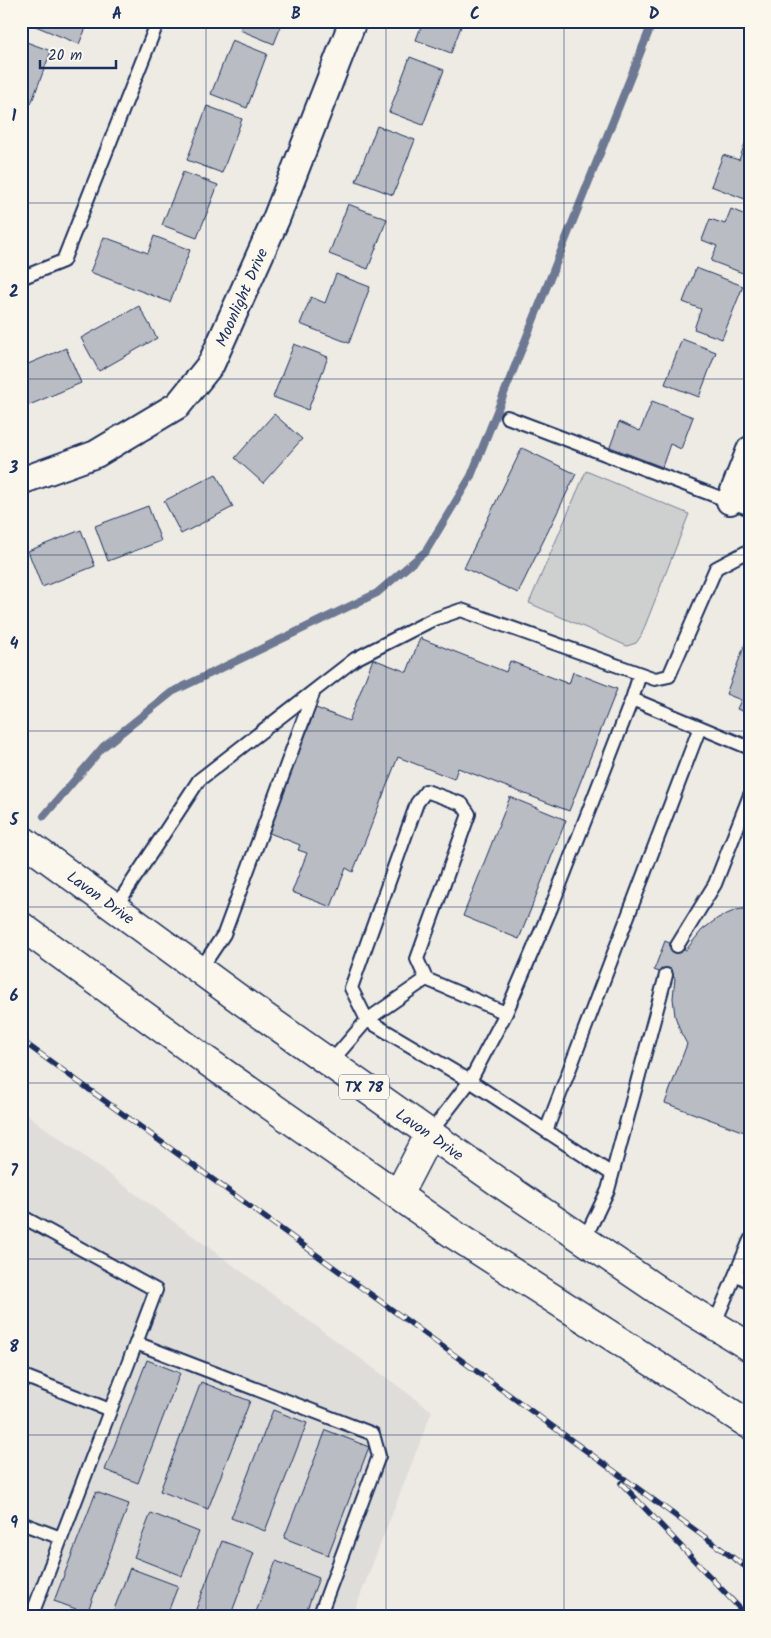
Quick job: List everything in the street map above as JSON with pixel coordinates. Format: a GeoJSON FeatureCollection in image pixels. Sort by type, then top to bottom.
{"type":"FeatureCollection","features":[{"type":"Feature","properties":{"kind":"main road","name":"Lavon Drive"},"geometry":{"type":"LineString","coordinates":[[21,839],[200,970],[430,1133],[662,1293],[750,1347]]}},
{"type":"Feature","properties":{"kind":"main road"},"geometry":{"type":"LineString","coordinates":[[21,926],[204,1059],[456,1236],[750,1425]]}},
{"type":"Feature","properties":{"kind":"main road"},"geometry":{"type":"LineString","coordinates":[[398,1195],[430,1133]]}},
{"type":"Feature","properties":{"kind":"main road"},"geometry":{"type":"LineString","coordinates":[[619,1342],[675,1362],[750,1402]]}},
{"type":"Feature","properties":{"kind":"street","name":"Moonlight Drive"},"geometry":{"type":"LineString","coordinates":[[23,481],[96,454],[178,405],[211,364],[276,219],[353,21]]}},
{"type":"Feature","properties":{"kind":"street"},"geometry":{"type":"LineString","coordinates":[[740,505],[750,450]]}},
{"type":"Feature","properties":{"kind":"lane"},"geometry":{"type":"LineString","coordinates":[[21,278],[63,261],[158,21]]}},
{"type":"Feature","properties":{"kind":"lane"},"geometry":{"type":"LineString","coordinates":[[507,417],[740,505]]}},
{"type":"Feature","properties":{"kind":"lane"},"geometry":{"type":"LineString","coordinates":[[115,908],[199,780],[355,659],[432,620],[461,610],[654,679],[669,676],[716,568],[750,550]]}},
{"type":"Feature","properties":{"kind":"lane"},"geometry":{"type":"LineString","coordinates":[[430,1133],[470,1080],[506,1013],[551,908],[640,674]]}},
{"type":"Feature","properties":{"kind":"lane"},"geometry":{"type":"LineString","coordinates":[[200,970],[224,934],[314,691]]}},
{"type":"Feature","properties":{"kind":"lane"},"geometry":{"type":"LineString","coordinates":[[632,699],[750,748]]}},
{"type":"Feature","properties":{"kind":"lane"},"geometry":{"type":"LineString","coordinates":[[546,1131],[700,728]]}},
{"type":"Feature","properties":{"kind":"lane"},"geometry":{"type":"LineString","coordinates":[[506,1013],[426,979],[417,959],[469,814],[462,804],[426,790],[417,803],[351,988],[367,1020],[470,1080],[612,1174]]}},
{"type":"Feature","properties":{"kind":"lane"},"geometry":{"type":"LineString","coordinates":[[677,946],[715,884],[750,795]]}},
{"type":"Feature","properties":{"kind":"lane"},"geometry":{"type":"LineString","coordinates":[[584,1240],[608,1190],[666,975]]}},
{"type":"Feature","properties":{"kind":"lane"},"geometry":{"type":"LineString","coordinates":[[330,1063],[367,1020],[426,979]]}},
{"type":"Feature","properties":{"kind":"lane"},"geometry":{"type":"LineString","coordinates":[[21,1216],[156,1290],[31,1617]]}},
{"type":"Feature","properties":{"kind":"lane"},"geometry":{"type":"LineString","coordinates":[[714,1325],[750,1240]]}},
{"type":"Feature","properties":{"kind":"lane"},"geometry":{"type":"LineString","coordinates":[[736,1274],[750,1282]]}},
{"type":"Feature","properties":{"kind":"lane"},"geometry":{"type":"LineString","coordinates":[[136,1343],[373,1434],[379,1456],[319,1617]]}},
{"type":"Feature","properties":{"kind":"lane"},"geometry":{"type":"LineString","coordinates":[[21,1374],[110,1410]]}},
{"type":"Feature","properties":{"kind":"lane"},"geometry":{"type":"LineString","coordinates":[[21,1523],[61,1538]]}},
{"type":"Feature","properties":{"kind":"shaded area"},"geometry":{"type":"Polygon","coordinates":[[[586,471],[689,514],[641,636],[636,643],[627,646],[529,603],[586,471]]]}},
{"type":"Feature","properties":{"kind":"shaded area"},"geometry":{"type":"Polygon","coordinates":[[[21,1110],[432,1411],[352,1617],[21,1617],[21,1110]]]}},
{"type":"Feature","properties":{"kind":"building"},"geometry":{"type":"Polygon","coordinates":[[[35,21],[89,21],[79,44],[33,25],[35,21]]]}},
{"type":"Feature","properties":{"kind":"building"},"geometry":{"type":"Polygon","coordinates":[[[243,21],[283,21],[274,44],[240,30],[243,21]]]}},
{"type":"Feature","properties":{"kind":"building"},"geometry":{"type":"Polygon","coordinates":[[[423,21],[463,21],[451,53],[416,40],[423,21]]]}},
{"type":"Feature","properties":{"kind":"building"},"geometry":{"type":"Polygon","coordinates":[[[21,40],[51,51],[31,104],[21,100],[21,40]]]}},
{"type":"Feature","properties":{"kind":"building"},"geometry":{"type":"Polygon","coordinates":[[[232,40],[267,54],[247,108],[211,94],[232,40]]]}},
{"type":"Feature","properties":{"kind":"building"},"geometry":{"type":"Polygon","coordinates":[[[410,57],[444,70],[423,125],[389,112],[410,57]]]}},
{"type":"Feature","properties":{"kind":"building"},"geometry":{"type":"Polygon","coordinates":[[[207,106],[242,119],[222,173],[187,160],[207,106]]]}},
{"type":"Feature","properties":{"kind":"building"},"geometry":{"type":"Polygon","coordinates":[[[377,126],[415,140],[393,195],[356,181],[377,126]]]}},
{"type":"Feature","properties":{"kind":"building"},"geometry":{"type":"Polygon","coordinates":[[[747,138],[750,139],[750,201],[711,186],[723,155],[739,160],[747,138]]]}},
{"type":"Feature","properties":{"kind":"building"},"geometry":{"type":"Polygon","coordinates":[[[183,172],[218,185],[197,238],[162,225],[183,172]]]}},
{"type":"Feature","properties":{"kind":"building"},"geometry":{"type":"Polygon","coordinates":[[[348,204],[387,219],[368,269],[329,254],[348,204]]]}},
{"type":"Feature","properties":{"kind":"building"},"geometry":{"type":"Polygon","coordinates":[[[731,209],[750,217],[750,270],[748,275],[711,261],[717,246],[702,240],[710,219],[725,224],[731,209]]]}},
{"type":"Feature","properties":{"kind":"building"},"geometry":{"type":"Polygon","coordinates":[[[154,236],[190,250],[170,302],[90,272],[104,237],[148,253],[154,236]]]}},
{"type":"Feature","properties":{"kind":"building"},"geometry":{"type":"Polygon","coordinates":[[[696,268],[743,286],[722,339],[694,329],[701,309],[683,302],[696,268]]]}},
{"type":"Feature","properties":{"kind":"building"},"geometry":{"type":"Polygon","coordinates":[[[336,274],[370,287],[349,343],[300,324],[311,297],[325,303],[336,274]]]}},
{"type":"Feature","properties":{"kind":"building"},"geometry":{"type":"Polygon","coordinates":[[[139,306],[157,338],[99,371],[81,338],[139,306]]]}},
{"type":"Feature","properties":{"kind":"building"},"geometry":{"type":"Polygon","coordinates":[[[682,339],[716,352],[699,397],[665,384],[682,339]]]}},
{"type":"Feature","properties":{"kind":"building"},"geometry":{"type":"Polygon","coordinates":[[[294,344],[328,357],[308,410],[273,397],[294,344]]]}},
{"type":"Feature","properties":{"kind":"building"},"geometry":{"type":"Polygon","coordinates":[[[66,348],[81,383],[27,406],[21,394],[21,367],[66,348]]]}},
{"type":"Feature","properties":{"kind":"building"},"geometry":{"type":"Polygon","coordinates":[[[652,401],[693,417],[681,449],[670,444],[662,467],[610,447],[619,422],[640,431],[652,401]]]}},
{"type":"Feature","properties":{"kind":"building"},"geometry":{"type":"Polygon","coordinates":[[[274,414],[302,439],[263,483],[235,458],[274,414]]]}},
{"type":"Feature","properties":{"kind":"building"},"geometry":{"type":"Polygon","coordinates":[[[522,448],[576,474],[518,593],[464,568],[522,448]]]}},
{"type":"Feature","properties":{"kind":"building"},"geometry":{"type":"Polygon","coordinates":[[[216,474],[233,507],[181,534],[164,501],[216,474]]]}},
{"type":"Feature","properties":{"kind":"building"},"geometry":{"type":"Polygon","coordinates":[[[148,506],[161,541],[108,561],[95,526],[148,506]]]}},
{"type":"Feature","properties":{"kind":"building"},"geometry":{"type":"Polygon","coordinates":[[[81,530],[95,566],[42,587],[28,551],[81,530]]]}},
{"type":"Feature","properties":{"kind":"building"},"geometry":{"type":"Polygon","coordinates":[[[750,631],[750,714],[737,709],[741,700],[726,694],[750,631]]]}},
{"type":"Feature","properties":{"kind":"building"},"geometry":{"type":"Polygon","coordinates":[[[420,638],[506,672],[510,661],[569,684],[573,672],[617,689],[569,811],[458,768],[454,779],[398,757],[353,872],[346,868],[331,907],[292,892],[307,853],[298,850],[300,845],[267,832],[316,708],[349,721],[373,659],[407,672],[420,638]]]}},
{"type":"Feature","properties":{"kind":"building"},"geometry":{"type":"Polygon","coordinates":[[[510,797],[566,820],[519,939],[463,916],[510,797]]]}},
{"type":"Feature","properties":{"kind":"building"},"geometry":{"type":"Polygon","coordinates":[[[750,908],[750,1134],[665,1103],[687,1044],[675,1016],[673,998],[675,978],[654,970],[665,941],[686,950],[702,930],[718,918],[736,910],[750,908]]]}},
{"type":"Feature","properties":{"kind":"building"},"geometry":{"type":"Polygon","coordinates":[[[147,1360],[180,1373],[138,1483],[105,1470],[147,1360]]]}},
{"type":"Feature","properties":{"kind":"building"},"geometry":{"type":"Polygon","coordinates":[[[201,1382],[250,1401],[208,1509],[160,1491],[201,1382]]]}},
{"type":"Feature","properties":{"kind":"building"},"geometry":{"type":"Polygon","coordinates":[[[273,1410],[307,1423],[265,1531],[231,1518],[273,1410]]]}},
{"type":"Feature","properties":{"kind":"building"},"geometry":{"type":"Polygon","coordinates":[[[326,1430],[369,1447],[328,1555],[284,1538],[326,1430]]]}},
{"type":"Feature","properties":{"kind":"building"},"geometry":{"type":"Polygon","coordinates":[[[96,1492],[129,1504],[87,1613],[54,1601],[96,1492]]]}},
{"type":"Feature","properties":{"kind":"building"},"geometry":{"type":"Polygon","coordinates":[[[151,1513],[199,1532],[182,1576],[134,1557],[151,1513]]]}},
{"type":"Feature","properties":{"kind":"building"},"geometry":{"type":"Polygon","coordinates":[[[222,1541],[254,1553],[230,1617],[193,1617],[222,1541]]]}},
{"type":"Feature","properties":{"kind":"building"},"geometry":{"type":"Polygon","coordinates":[[[276,1561],[319,1578],[304,1617],[254,1617],[276,1561]]]}},
{"type":"Feature","properties":{"kind":"building"},"geometry":{"type":"Polygon","coordinates":[[[130,1568],[178,1586],[166,1617],[111,1617],[130,1568]]]}},
{"type":"Feature","properties":{"kind":"waterway"},"geometry":{"type":"LineString","coordinates":[[44,816],[103,747],[172,692],[377,593],[426,551],[471,476],[653,21]]}},
{"type":"Feature","properties":{"kind":"railway"},"geometry":{"type":"LineString","coordinates":[[21,1040],[750,1570]]}},
{"type":"Feature","properties":{"kind":"railway"},"geometry":{"type":"LineString","coordinates":[[621,1483],[748,1617]]}}]}
